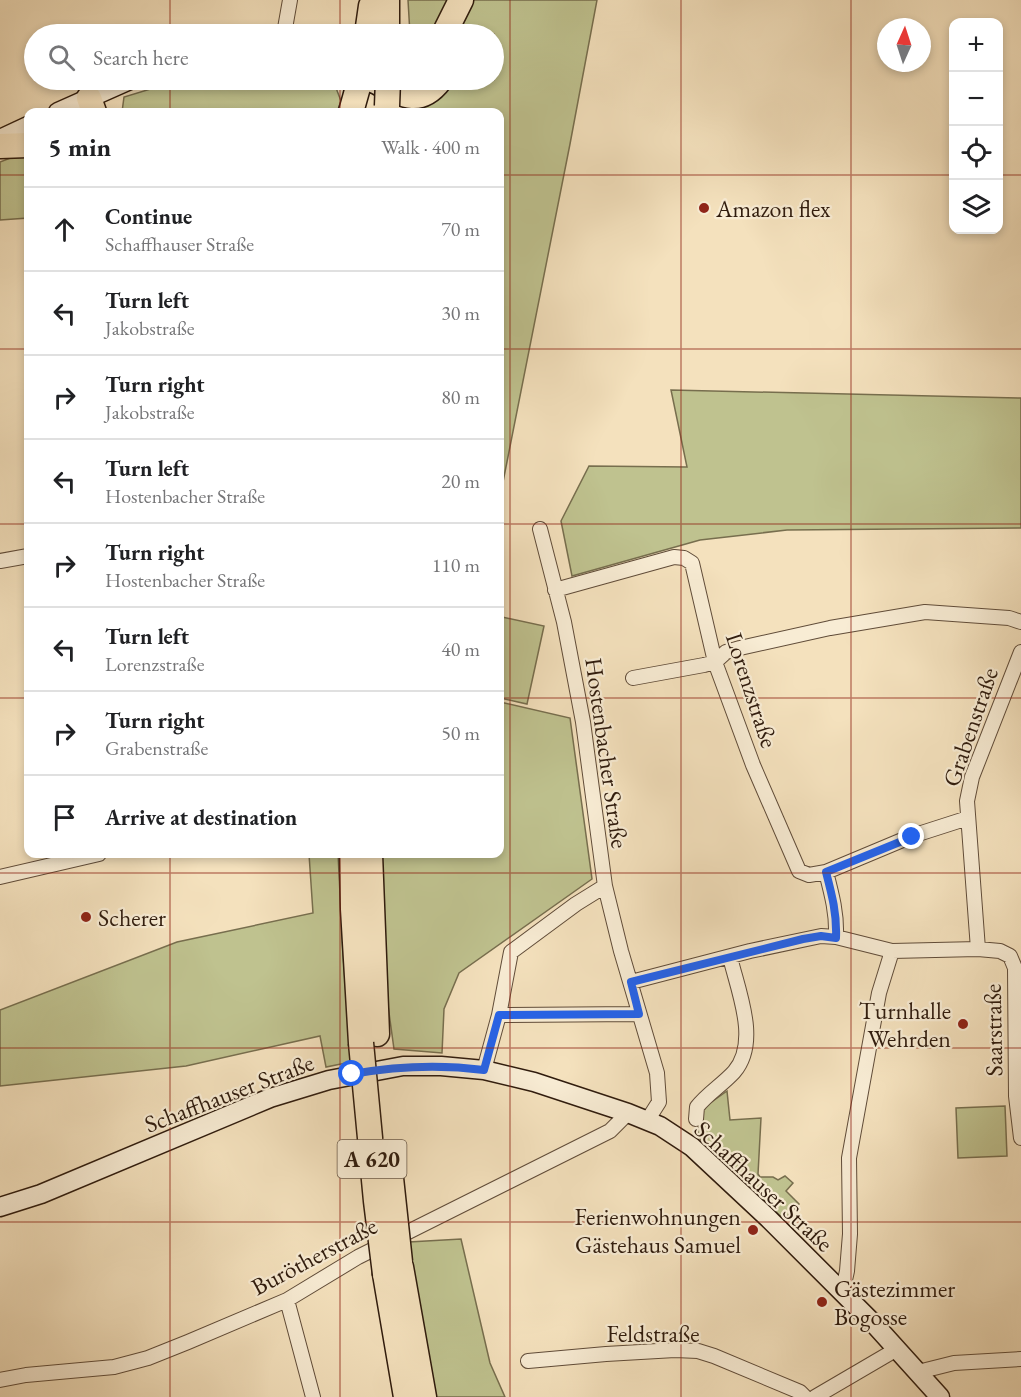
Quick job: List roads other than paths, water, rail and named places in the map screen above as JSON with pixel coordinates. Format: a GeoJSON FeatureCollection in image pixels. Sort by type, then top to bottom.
{"type":"FeatureCollection","features":[{"type":"Feature","properties":{"kind":"highway"},"geometry":{"type":"LineString","coordinates":[[449,24],[461,0]]}},
{"type":"Feature","properties":{"kind":"highway"},"geometry":{"type":"LineString","coordinates":[[468,24],[478,0]]}},
{"type":"Feature","properties":{"kind":"highway"},"geometry":{"type":"LineString","coordinates":[[371,24],[376,2]]}},
{"type":"Feature","properties":{"kind":"highway"},"geometry":{"type":"LineString","coordinates":[[376,2],[384,24]]}},
{"type":"Feature","properties":{"kind":"highway"},"geometry":{"type":"LineString","coordinates":[[369,98],[408,97],[429,90]]}},
{"type":"Feature","properties":{"kind":"highway"},"geometry":{"type":"LineString","coordinates":[[0,146],[24,144]]}},
{"type":"Feature","properties":{"kind":"highway","name":"A 620"},"geometry":{"type":"LineString","coordinates":[[352,858],[353,909],[369,1041]]}},
{"type":"Feature","properties":{"kind":"highway","name":"A 620"},"geometry":{"type":"LineString","coordinates":[[370,858],[369,1041],[376,1201],[424,1397]]}},
{"type":"Feature","properties":{"kind":"highway","name":"A 620"},"geometry":{"type":"LineString","coordinates":[[393,1270],[406,1397]]}},
{"type":"Feature","properties":{"kind":"street"},"geometry":{"type":"LineString","coordinates":[[286,24],[290,0]]}},
{"type":"Feature","properties":{"kind":"street"},"geometry":{"type":"LineString","coordinates":[[85,106],[113,90]]}},
{"type":"Feature","properties":{"kind":"street"},"geometry":{"type":"LineString","coordinates":[[0,139],[24,128]]}},
{"type":"Feature","properties":{"kind":"street","name":"Hostenbacher Straße"},"geometry":{"type":"LineString","coordinates":[[540,529],[564,622],[583,722],[605,886],[621,951],[657,1073],[660,1102],[647,1121]]}},
{"type":"Feature","properties":{"kind":"street"},"geometry":{"type":"LineString","coordinates":[[0,561],[24,557]]}},
{"type":"Feature","properties":{"kind":"street","name":"Lorenzstraße"},"geometry":{"type":"LineString","coordinates":[[555,590],[664,559],[684,558],[692,562],[716,662],[753,765],[799,871],[809,876],[826,872]]}},
{"type":"Feature","properties":{"kind":"street"},"geometry":{"type":"LineString","coordinates":[[633,678],[716,662],[726,652],[748,646],[830,628],[925,612],[1010,618],[1021,622]]}},
{"type":"Feature","properties":{"kind":"street","name":"Grabenstraße"},"geometry":{"type":"LineString","coordinates":[[978,949],[967,801],[972,777],[1021,652]]}},
{"type":"Feature","properties":{"kind":"street","name":"Grabenstraße"},"geometry":{"type":"LineString","coordinates":[[826,872],[912,837],[968,818]]}},
{"type":"Feature","properties":{"kind":"street"},"geometry":{"type":"LineString","coordinates":[[0,877],[82,858]]}},
{"type":"Feature","properties":{"kind":"street"},"geometry":{"type":"LineString","coordinates":[[826,872],[836,912],[836,938]]}},
{"type":"Feature","properties":{"kind":"street"},"geometry":{"type":"LineString","coordinates":[[484,1070],[499,1015],[511,952],[576,904],[605,886]]}},
{"type":"Feature","properties":{"kind":"street"},"geometry":{"type":"LineString","coordinates":[[631,982],[821,936],[892,951],[978,949]]}},
{"type":"Feature","properties":{"kind":"street","name":"Saarstraße"},"geometry":{"type":"LineString","coordinates":[[978,949],[1000,951],[1010,956],[1015,968],[1016,1096],[1021,1138]]}},
{"type":"Feature","properties":{"kind":"street"},"geometry":{"type":"LineString","coordinates":[[837,1287],[845,1280],[847,1271],[850,1234],[849,1158],[879,993],[892,951]]}},
{"type":"Feature","properties":{"kind":"street"},"geometry":{"type":"LineString","coordinates":[[696,1119],[697,1107],[735,1070],[744,1056],[746,1037],[744,1016],[730,957]]}},
{"type":"Feature","properties":{"kind":"street"},"geometry":{"type":"LineString","coordinates":[[499,1015],[639,1014]]}},
{"type":"Feature","properties":{"kind":"street","name":"Schaffhauser Straße"},"geometry":{"type":"LineString","coordinates":[[0,1207],[41,1194],[270,1098],[329,1080],[403,1066],[441,1066],[484,1070],[534,1082],[628,1113],[660,1126],[692,1147],[837,1287],[940,1397]]}},
{"type":"Feature","properties":{"kind":"street","name":"Burötherstraße"},"geometry":{"type":"LineString","coordinates":[[0,1380],[26,1375],[114,1367],[188,1342],[286,1300],[358,1257],[610,1131],[628,1113]]}},
{"type":"Feature","properties":{"kind":"street"},"geometry":{"type":"LineString","coordinates":[[286,1300],[313,1397]]}},
{"type":"Feature","properties":{"kind":"street"},"geometry":{"type":"LineString","coordinates":[[815,1397],[897,1349]]}},
{"type":"Feature","properties":{"kind":"street","name":"Feldstraße"},"geometry":{"type":"LineString","coordinates":[[528,1361],[652,1352],[698,1352],[714,1356],[800,1392],[805,1397]]}},
{"type":"Feature","properties":{"kind":"street"},"geometry":{"type":"LineString","coordinates":[[918,1372],[954,1364],[1021,1359]]}},
{"type":"Feature","properties":{"kind":"place","name":"Amazon flex"},"geometry":{"type":"Point","coordinates":[704,208]}},
{"type":"Feature","properties":{"kind":"place","name":"Scherer"},"geometry":{"type":"Point","coordinates":[86,917]}},
{"type":"Feature","properties":{"kind":"place","name":"Turnhalle Wehrden"},"geometry":{"type":"Point","coordinates":[963,1024]}},
{"type":"Feature","properties":{"kind":"place","name":"Ferienwohnungen Gästehaus Samuel"},"geometry":{"type":"Point","coordinates":[753,1230]}},
{"type":"Feature","properties":{"kind":"place","name":"Gästezimmer Bogosse"},"geometry":{"type":"Point","coordinates":[822,1302]}}]}
